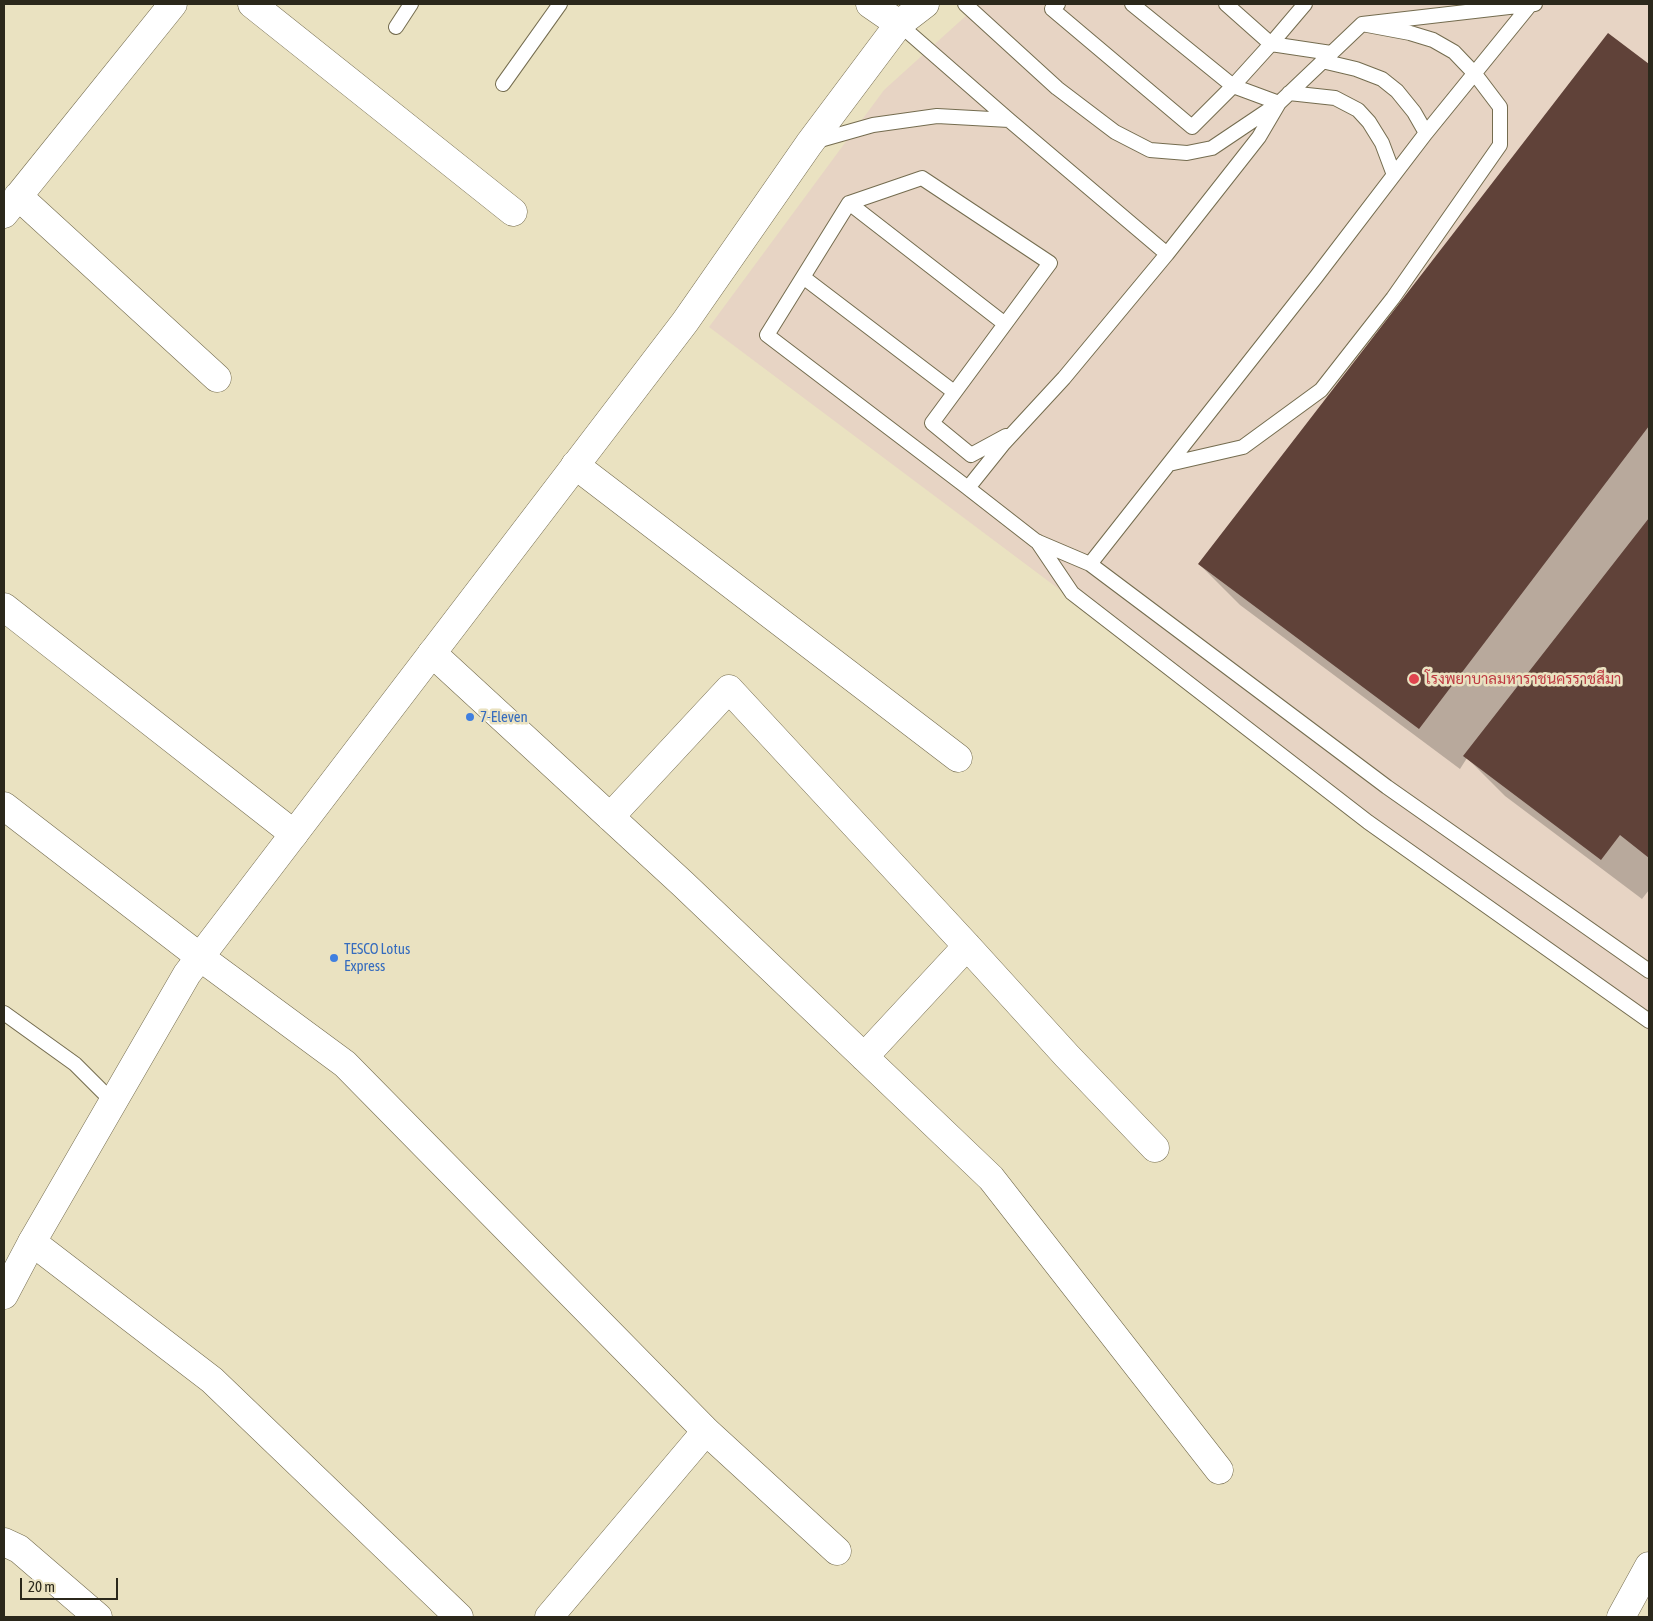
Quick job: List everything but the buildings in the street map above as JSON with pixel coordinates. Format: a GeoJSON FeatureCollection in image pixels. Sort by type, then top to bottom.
{"type":"FeatureCollection","features":[{"type":"Feature","properties":{"kind":"street"},"geometry":{"type":"LineString","coordinates":[[173,4],[11,205],[218,378]]}},
{"type":"Feature","properties":{"kind":"street"},"geometry":{"type":"LineString","coordinates":[[252,4],[513,212]]}},
{"type":"Feature","properties":{"kind":"street"},"geometry":{"type":"LineString","coordinates":[[870,4],[899,24]]}},
{"type":"Feature","properties":{"kind":"street"},"geometry":{"type":"LineString","coordinates":[[4,1295],[32,1242],[187,974],[685,322],[809,144],[899,24],[925,4]]}},
{"type":"Feature","properties":{"kind":"street"},"geometry":{"type":"LineString","coordinates":[[575,465],[958,758]]}},
{"type":"Feature","properties":{"kind":"street"},"geometry":{"type":"LineString","coordinates":[[4,607],[294,834]]}},
{"type":"Feature","properties":{"kind":"street"},"geometry":{"type":"LineString","coordinates":[[432,653],[683,884],[991,1178],[1219,1470]]}},
{"type":"Feature","properties":{"kind":"street"},"geometry":{"type":"LineString","coordinates":[[610,817],[729,689],[968,946],[1066,1056],[1155,1148]]}},
{"type":"Feature","properties":{"kind":"street"},"geometry":{"type":"LineString","coordinates":[[4,806],[200,957],[345,1064],[706,1431],[837,1551]]}},
{"type":"Feature","properties":{"kind":"street"},"geometry":{"type":"LineString","coordinates":[[864,1056],[968,946]]}},
{"type":"Feature","properties":{"kind":"street"},"geometry":{"type":"LineString","coordinates":[[32,1242],[212,1380],[459,1617]]}},
{"type":"Feature","properties":{"kind":"street"},"geometry":{"type":"LineString","coordinates":[[549,1617],[706,1431]]}},
{"type":"Feature","properties":{"kind":"street"},"geometry":{"type":"LineString","coordinates":[[4,1542],[19,1549],[98,1617]]}},
{"type":"Feature","properties":{"kind":"street"},"geometry":{"type":"LineString","coordinates":[[1621,1617],[1649,1566]]}},
{"type":"Feature","properties":{"kind":"lane"},"geometry":{"type":"LineString","coordinates":[[396,28],[411,4]]}},
{"type":"Feature","properties":{"kind":"lane"},"geometry":{"type":"LineString","coordinates":[[503,84],[560,4]]}},
{"type":"Feature","properties":{"kind":"lane"},"geometry":{"type":"LineString","coordinates":[[965,4],[1057,88],[1115,132],[1150,150],[1187,153],[1212,148],[1284,98],[1362,24],[1532,4]]}},
{"type":"Feature","properties":{"kind":"lane"},"geometry":{"type":"LineString","coordinates":[[1058,4],[1052,9],[1192,127],[1233,86],[1305,4]]}},
{"type":"Feature","properties":{"kind":"lane"},"geometry":{"type":"LineString","coordinates":[[1132,4],[1233,86],[1284,98],[1335,98],[1358,110],[1369,122],[1382,142],[1394,175]]}},
{"type":"Feature","properties":{"kind":"lane"},"geometry":{"type":"LineString","coordinates":[[1226,4],[1271,44],[1326,57],[1382,79],[1397,91],[1414,112],[1426,133]]}},
{"type":"Feature","properties":{"kind":"lane"},"geometry":{"type":"LineString","coordinates":[[1090,564],[1426,133],[1532,4]]}},
{"type":"Feature","properties":{"kind":"lane"},"geometry":{"type":"LineString","coordinates":[[899,24],[1167,254]]}},
{"type":"Feature","properties":{"kind":"lane"},"geometry":{"type":"LineString","coordinates":[[1168,464],[1244,447],[1322,390],[1393,298],[1500,145],[1500,108],[1475,74],[1454,52],[1433,40],[1410,33],[1362,24]]}},
{"type":"Feature","properties":{"kind":"lane"},"geometry":{"type":"LineString","coordinates":[[968,488],[1016,430],[1064,378],[1167,254],[1259,137],[1284,98]]}},
{"type":"Feature","properties":{"kind":"lane"},"geometry":{"type":"LineString","coordinates":[[809,144],[874,125],[937,116],[1009,120]]}},
{"type":"Feature","properties":{"kind":"lane"},"geometry":{"type":"LineString","coordinates":[[1016,430],[971,455],[932,423],[1050,263],[922,178],[849,202],[766,335],[1036,541],[1090,564],[1387,787],[1649,971]]}},
{"type":"Feature","properties":{"kind":"lane"},"geometry":{"type":"LineString","coordinates":[[849,202],[1005,324]]}},
{"type":"Feature","properties":{"kind":"lane"},"geometry":{"type":"LineString","coordinates":[[803,277],[954,392]]}},
{"type":"Feature","properties":{"kind":"lane"},"geometry":{"type":"LineString","coordinates":[[1036,541],[1072,593],[1368,822],[1649,1021]]}},
{"type":"Feature","properties":{"kind":"lane"},"geometry":{"type":"LineString","coordinates":[[4,1013],[75,1064],[114,1102]]}},
{"type":"Feature","properties":{"kind":"shaded area","name":"โรงพยาบาลมหาราชนครราชสีมา"},"geometry":{"type":"Polygon","coordinates":[[[979,4],[1649,4],[1649,1031],[709,327],[884,90],[979,4]]]}},
{"type":"Feature","properties":{"kind":"place","name":"โรงพยาบาลมหาราชนครราชสีมา"},"geometry":{"type":"Point","coordinates":[1414,679]}},
{"type":"Feature","properties":{"kind":"place","name":"7-Eleven"},"geometry":{"type":"Point","coordinates":[470,717]}},
{"type":"Feature","properties":{"kind":"place","name":"TESCO Lotus Express"},"geometry":{"type":"Point","coordinates":[334,958]}}]}
